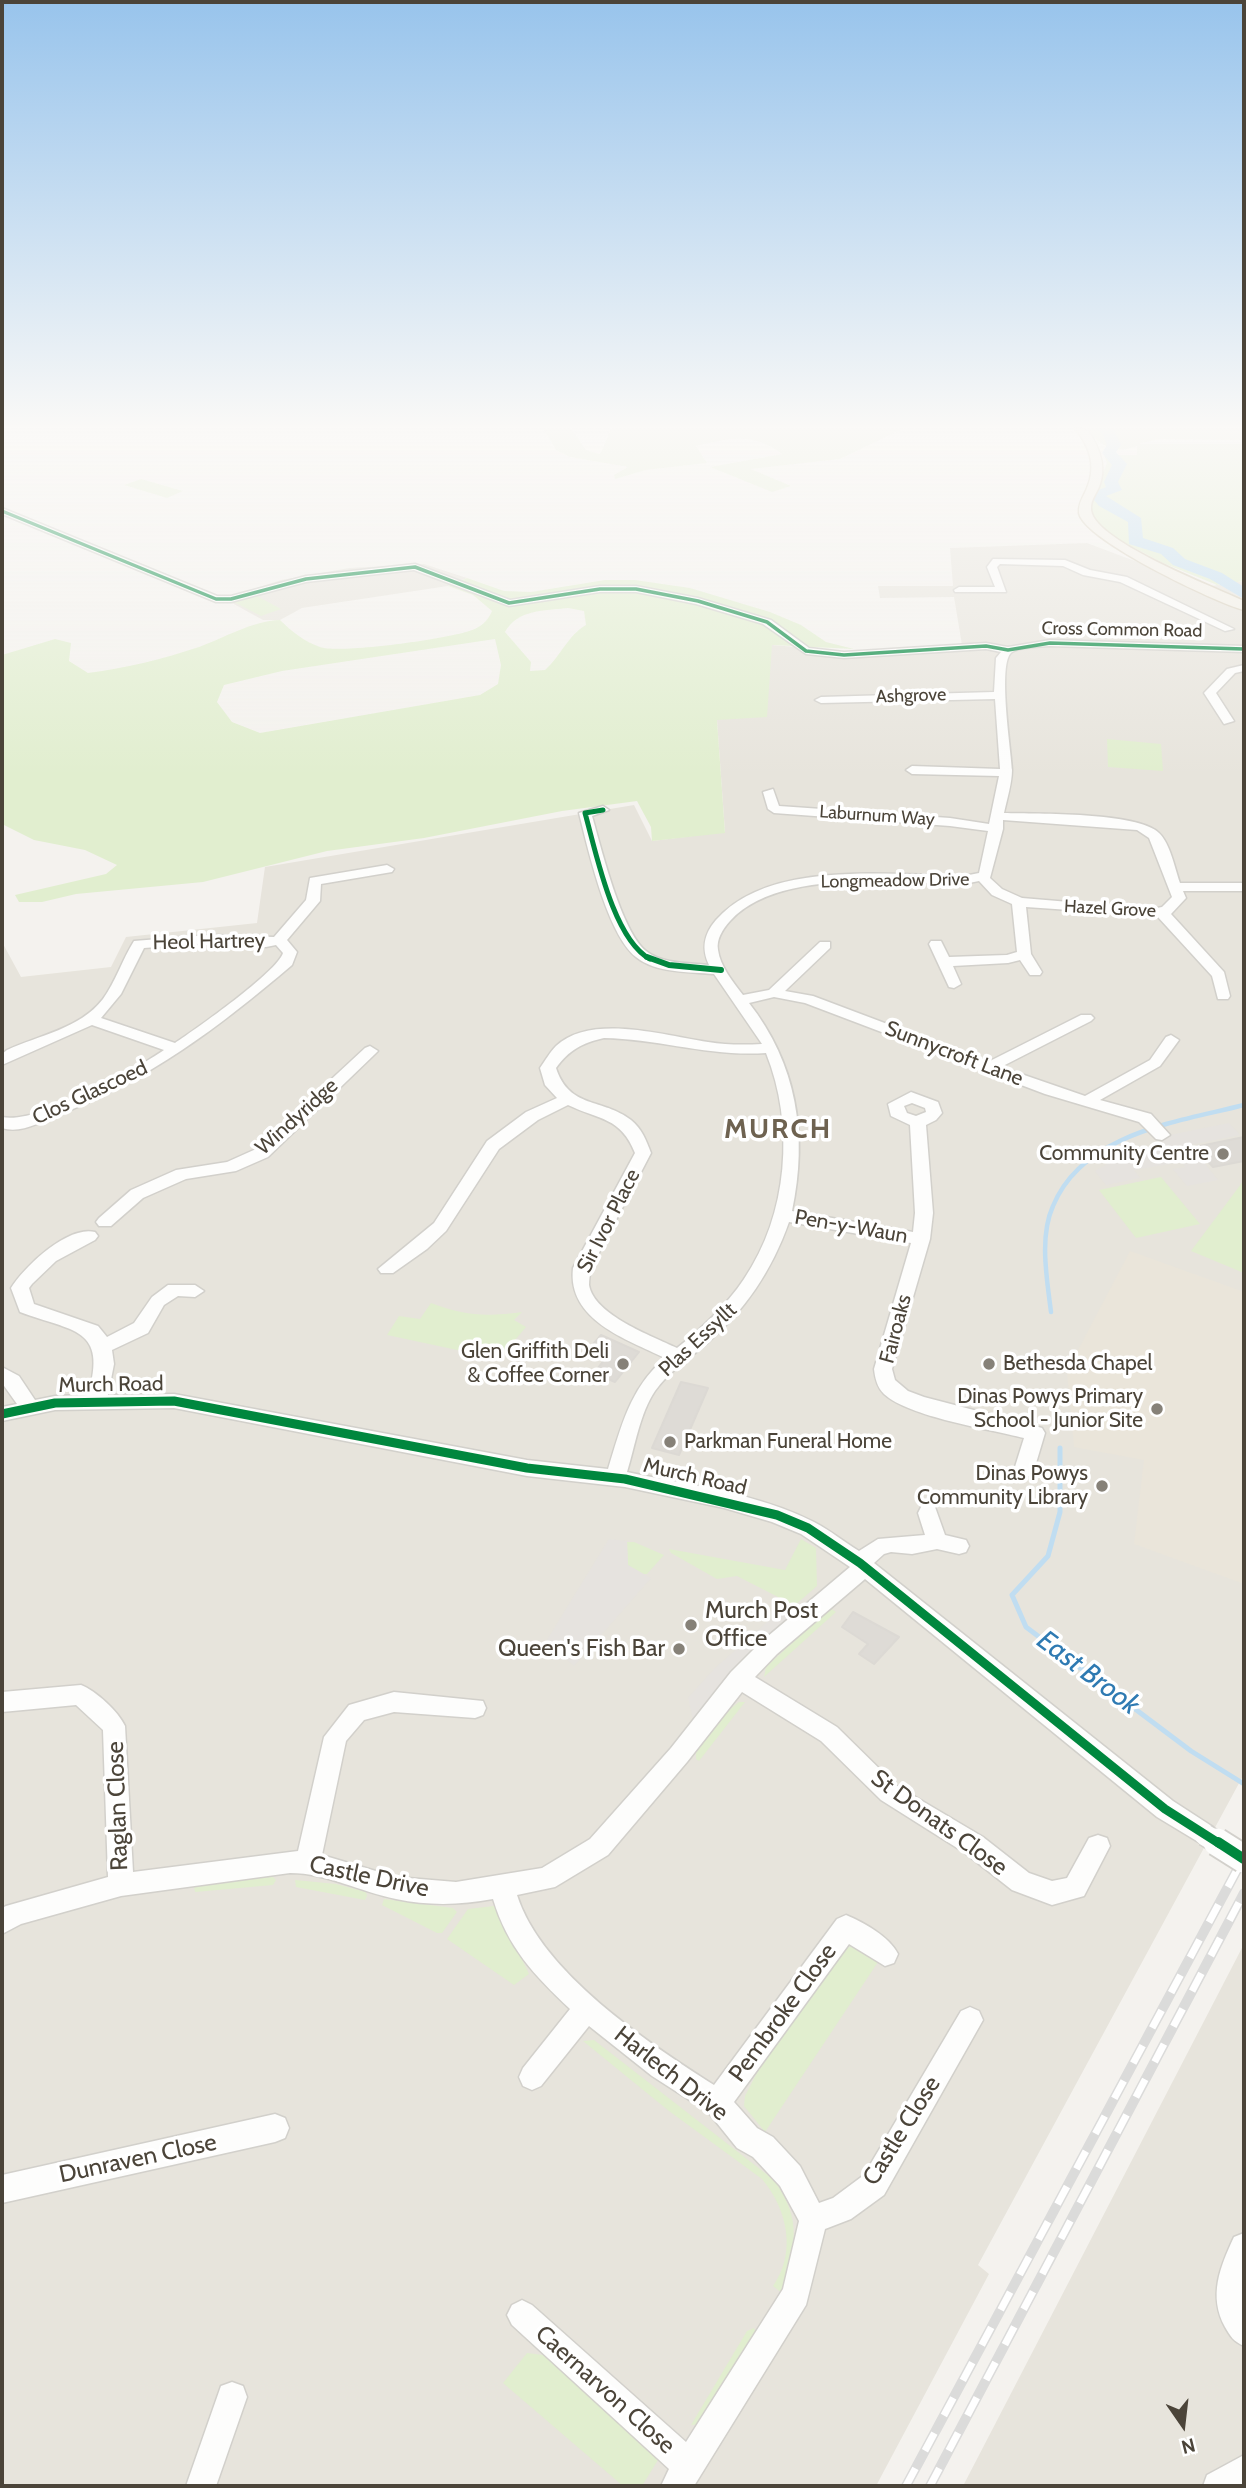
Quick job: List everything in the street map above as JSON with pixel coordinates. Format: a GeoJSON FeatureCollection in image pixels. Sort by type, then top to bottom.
{"type":"FeatureCollection","features":[{"type":"Feature","properties":{"kind":"main road"},"geometry":{"type":"LineString","coordinates":[[1117,544],[1244,606]]}},
{"type":"Feature","properties":{"kind":"street","name":"Cross Common Road"},"geometry":{"type":"LineString","coordinates":[[83,544],[216,599],[231,600],[306,579],[415,567],[509,603],[600,589],[624,589],[698,601],[767,622],[806,650],[851,654],[986,646],[1008,650],[1050,643],[1244,649]]}},
{"type":"Feature","properties":{"kind":"street"},"geometry":{"type":"LineString","coordinates":[[959,590],[1002,590],[992,566],[997,561],[1065,564],[1087,573],[1136,583],[1229,629]]}},
{"type":"Feature","properties":{"kind":"street","name":"Cross Common Road"},"geometry":{"type":"LineString","coordinates":[[1183,646],[1244,624]]}},
{"type":"Feature","properties":{"kind":"street","name":"Longmeadow Drive"},"geometry":{"type":"LineString","coordinates":[[721,970],[711,951],[715,932],[728,912],[763,893],[814,882],[983,878],[1006,773],[1001,695],[1002,658],[1008,650]]}},
{"type":"Feature","properties":{"kind":"street"},"geometry":{"type":"LineString","coordinates":[[1228,721],[1210,693],[1231,671],[1244,668]]}},
{"type":"Feature","properties":{"kind":"street","name":"Ashgrove"},"geometry":{"type":"LineString","coordinates":[[821,699],[1001,695]]}},
{"type":"Feature","properties":{"kind":"street"},"geometry":{"type":"LineString","coordinates":[[912,769],[1006,773]]}},
{"type":"Feature","properties":{"kind":"street","name":"Laburnum Way"},"geometry":{"type":"LineString","coordinates":[[769,792],[774,809],[997,822]]}},
{"type":"Feature","properties":{"kind":"street"},"geometry":{"type":"LineString","coordinates":[[603,810],[584,813],[607,887],[635,949],[657,961],[721,970]]}},
{"type":"Feature","properties":{"kind":"street","name":"Hazel Grove"},"geometry":{"type":"LineString","coordinates":[[983,878],[997,892],[1019,902],[1161,912],[1175,905],[1179,898],[1155,836],[1141,827],[1123,822],[997,822]]}},
{"type":"Feature","properties":{"kind":"street","name":"Heol Hartrey"},"geometry":{"type":"LineString","coordinates":[[2,1060],[17,1049],[91,1019],[106,1003],[139,944],[209,939],[266,943],[279,940],[313,901],[315,881],[387,869]]}},
{"type":"Feature","properties":{"kind":"street"},"geometry":{"type":"LineString","coordinates":[[1176,887],[1244,887]]}},
{"type":"Feature","properties":{"kind":"street"},"geometry":{"type":"LineString","coordinates":[[1019,902],[1024,954],[1035,972]]}},
{"type":"Feature","properties":{"kind":"street"},"geometry":{"type":"LineString","coordinates":[[1161,912],[1219,975],[1223,996]]}},
{"type":"Feature","properties":{"kind":"street","name":"Clos Glascoed"},"geometry":{"type":"LineString","coordinates":[[2,1122],[9,1125],[22,1124],[66,1106],[117,1084],[175,1049],[234,1008],[287,962],[290,952],[279,940]]}},
{"type":"Feature","properties":{"kind":"street"},"geometry":{"type":"LineString","coordinates":[[936,944],[954,984]]}},
{"type":"Feature","properties":{"kind":"street"},"geometry":{"type":"LineString","coordinates":[[774,993],[825,945]]}},
{"type":"Feature","properties":{"kind":"street"},"geometry":{"type":"LineString","coordinates":[[944,962],[1008,959],[1024,954]]}},
{"type":"Feature","properties":{"kind":"street","name":"Plas Essyllt"},"geometry":{"type":"LineString","coordinates":[[615,1478],[647,1389],[725,1318],[748,1292],[769,1254],[791,1173],[792,1128],[779,1068],[770,1048],[721,970]]}},
{"type":"Feature","properties":{"kind":"street","name":"Sunnycroft Lane"},"geometry":{"type":"LineString","coordinates":[[741,1000],[774,993],[808,999],[1051,1091],[1145,1118],[1161,1135]]}},
{"type":"Feature","properties":{"kind":"street"},"geometry":{"type":"LineString","coordinates":[[987,1068],[1086,1018]]}},
{"type":"Feature","properties":{"kind":"street","name":"Clos Glascoed"},"geometry":{"type":"LineString","coordinates":[[91,1019],[115,1031],[158,1041],[175,1049]]}},
{"type":"Feature","properties":{"kind":"street"},"geometry":{"type":"LineString","coordinates":[[387,1269],[421,1245],[440,1227],[482,1159],[507,1132],[567,1099],[554,1088],[548,1068],[563,1048],[586,1037],[635,1034],[727,1049],[770,1048]]}},
{"type":"Feature","properties":{"kind":"street"},"geometry":{"type":"LineString","coordinates":[[1089,1100],[1155,1063],[1171,1040]]}},
{"type":"Feature","properties":{"kind":"street","name":"Windyridge"},"geometry":{"type":"LineString","coordinates":[[105,1346],[91,1331],[26,1308],[20,1289],[42,1263],[71,1243],[89,1236],[87,1230],[91,1224],[105,1222],[137,1194],[182,1174],[230,1167],[262,1153],[370,1051]]}},
{"type":"Feature","properties":{"kind":"street","name":"Sir Ivor Place"},"geometry":{"type":"LineString","coordinates":[[567,1099],[622,1119],[637,1134],[642,1153],[582,1268],[579,1278],[584,1298],[596,1312],[680,1357]]}},
{"type":"Feature","properties":{"kind":"street","name":"Fairoaks"},"geometry":{"type":"LineString","coordinates":[[918,1122],[924,1213],[921,1239],[883,1369],[886,1384],[892,1391],[919,1402],[1035,1433],[1024,1469]]}},
{"type":"Feature","properties":{"kind":"street","name":"Pen-y-Waun"},"geometry":{"type":"LineString","coordinates":[[782,1214],[921,1239]]}},
{"type":"Feature","properties":{"kind":"street"},"geometry":{"type":"LineString","coordinates":[[96,1402],[103,1376],[105,1346],[141,1328],[158,1301],[174,1289],[195,1291]]}},
{"type":"Feature","properties":{"kind":"street","name":"Murch Road"},"geometry":{"type":"LineString","coordinates":[[2,1374],[12,1381],[29,1406],[174,1401],[527,1468],[615,1478],[700,1494],[777,1515],[808,1528],[862,1565],[1165,1809],[1244,1859]]}},
{"type":"Feature","properties":{"kind":"street"},"geometry":{"type":"LineString","coordinates":[[2,1414],[29,1406]]}},
{"type":"Feature","properties":{"kind":"street"},"geometry":{"type":"LineString","coordinates":[[928,1513],[937,1541]]}},
{"type":"Feature","properties":{"kind":"street","name":"Castle Drive"},"geometry":{"type":"LineString","coordinates":[[2,1922],[15,1914],[121,1885],[308,1862],[396,1888],[456,1894],[545,1879],[598,1847],[679,1755],[739,1679],[878,1547],[891,1544],[912,1546],[937,1541],[959,1546]]}},
{"type":"Feature","properties":{"kind":"street","name":"St Donats Close"},"geometry":{"type":"LineString","coordinates":[[739,1679],[829,1734],[888,1793],[974,1845],[1021,1882],[1052,1893],[1074,1888],[1098,1846]]}},
{"type":"Feature","properties":{"kind":"street","name":"Raglan Close"},"geometry":{"type":"LineString","coordinates":[[2,1702],[80,1695],[114,1726],[121,1885]]}},
{"type":"Feature","properties":{"kind":"street"},"geometry":{"type":"LineString","coordinates":[[308,1862],[335,1737],[357,1712],[394,1702],[475,1708]]}},
{"type":"Feature","properties":{"kind":"street","name":"Harlech Drive"},"geometry":{"type":"LineString","coordinates":[[502,1887],[510,1913],[537,1960],[587,2008],[661,2067],[717,2103],[747,2138],[764,2147],[790,2176],[813,2219]]}},
{"type":"Feature","properties":{"kind":"street","name":"Pembroke Close"},"geometry":{"type":"LineString","coordinates":[[717,2103],[846,1927],[885,1954]]}},
{"type":"Feature","properties":{"kind":"street"},"geometry":{"type":"LineString","coordinates":[[532,2077],[587,2008]]}},
{"type":"Feature","properties":{"kind":"street","name":"Castle Close"},"geometry":{"type":"LineString","coordinates":[[813,2219],[841,2209],[874,2185],[970,2020]]}},
{"type":"Feature","properties":{"kind":"street","name":"Dunraven Close"},"geometry":{"type":"LineString","coordinates":[[2,2189],[275,2129]]}},
{"type":"Feature","properties":{"kind":"street"},"geometry":{"type":"LineString","coordinates":[[682,2476],[796,2295],[813,2219]]}},
{"type":"Feature","properties":{"kind":"street"},"geometry":{"type":"LineString","coordinates":[[1244,2247],[1235,2267],[1230,2307],[1244,2331]]}},
{"type":"Feature","properties":{"kind":"street","name":"Caernarvon Close"},"geometry":{"type":"LineString","coordinates":[[522,2315],[682,2476]]}},
{"type":"Feature","properties":{"kind":"street"},"geometry":{"type":"LineString","coordinates":[[201,2486],[232,2397]]}},
{"type":"Feature","properties":{"kind":"street"},"geometry":{"type":"LineString","coordinates":[[1218,2486],[1244,2470]]}},
{"type":"Feature","properties":{"kind":"shaded area"},"geometry":{"type":"Polygon","coordinates":[[[1090,544],[1204,587],[1244,581],[1244,1774],[978,2265],[989,2274],[876,2486],[2,2486],[2,942],[21,977],[111,967],[126,937],[257,923],[265,867],[634,805],[652,841],[725,832],[717,720],[772,645],[845,651],[962,645],[954,597],[880,598],[878,586],[953,586],[950,548],[1090,544]]]}},
{"type":"Feature","properties":{"kind":"shaded area"},"geometry":{"type":"Polygon","coordinates":[[[424,564],[467,578],[448,586],[302,608],[280,620],[263,620],[230,602],[238,594],[281,580],[349,568],[424,564]]]}},
{"type":"Feature","properties":{"kind":"shaded area"},"geometry":{"type":"Polygon","coordinates":[[[1229,1123],[1240,1135],[1190,1145],[1218,1180],[1187,1186],[1173,1169],[1185,1167],[1182,1162],[1134,1170],[1140,1178],[1106,1185],[1095,1171],[1124,1155],[1166,1147],[1160,1137],[1229,1123]]]}},
{"type":"Feature","properties":{"kind":"shaded area","name":"Dinas Powys Primary School - Junior Site"},"geometry":{"type":"Polygon","coordinates":[[[1130,1251],[1244,1292],[1244,1584],[1134,1544],[1144,1460],[1074,1447],[1067,1371],[1130,1251]]]}},
{"type":"Feature","properties":{"kind":"shaded area"},"geometry":{"type":"Polygon","coordinates":[[[609,1539],[627,1541],[628,1565],[651,1578],[574,1666],[547,1640],[609,1539]]]}},
{"type":"Feature","properties":{"kind":"shaded area"},"geometry":{"type":"Polygon","coordinates":[[[775,1615],[797,1615],[693,1719],[688,1698],[714,1669],[775,1615]]]}},
{"type":"Feature","properties":{"kind":"shaded area"},"geometry":{"type":"Polygon","coordinates":[[[1244,1944],[1244,2486],[963,2486],[1244,1944]]]}},
{"type":"Feature","properties":{"kind":"green space"},"geometry":{"type":"Polygon","coordinates":[[[1127,544],[1244,544],[1244,581],[1217,585],[1163,563],[1127,544]]]}},
{"type":"Feature","properties":{"kind":"green space"},"geometry":{"type":"Polygon","coordinates":[[[467,578],[504,591],[531,592],[605,580],[635,580],[690,588],[770,612],[801,625],[826,642],[854,649],[772,645],[767,717],[717,720],[725,833],[652,841],[651,827],[637,801],[562,811],[424,838],[327,851],[203,882],[76,894],[42,902],[19,902],[15,895],[106,874],[117,865],[85,850],[34,840],[2,824],[2,655],[55,639],[71,643],[69,661],[88,673],[172,655],[249,626],[270,621],[280,620],[294,632],[320,647],[348,649],[439,638],[473,630],[486,621],[492,611],[473,595],[448,586],[467,578]],[[568,608],[524,615],[510,624],[505,632],[531,662],[530,671],[545,670],[574,634],[586,625],[584,611],[568,608]],[[495,639],[282,671],[224,685],[217,702],[232,722],[260,733],[480,695],[498,684],[501,665],[495,639]]]}},
{"type":"Feature","properties":{"kind":"green space"},"geometry":{"type":"Polygon","coordinates":[[[255,595],[281,609],[261,616],[234,602],[255,595]]]}},
{"type":"Feature","properties":{"kind":"green space"},"geometry":{"type":"Polygon","coordinates":[[[1107,739],[1161,744],[1163,771],[1108,767],[1107,739]]]}},
{"type":"Feature","properties":{"kind":"green space"},"geometry":{"type":"Polygon","coordinates":[[[1161,1177],[1200,1224],[1136,1238],[1099,1190],[1161,1177]]]}},
{"type":"Feature","properties":{"kind":"green space"},"geometry":{"type":"Polygon","coordinates":[[[1244,1180],[1244,1273],[1191,1251],[1244,1180]]]}},
{"type":"Feature","properties":{"kind":"green space"},"geometry":{"type":"Polygon","coordinates":[[[431,1303],[476,1314],[522,1312],[514,1320],[526,1327],[499,1359],[387,1335],[399,1316],[420,1319],[431,1303]]]}},
{"type":"Feature","properties":{"kind":"green space"},"geometry":{"type":"Polygon","coordinates":[[[801,1539],[816,1548],[817,1586],[794,1606],[779,1604],[782,1599],[737,1576],[717,1579],[671,1553],[669,1549],[785,1570],[801,1539]]]}},
{"type":"Feature","properties":{"kind":"green space"},"geometry":{"type":"Polygon","coordinates":[[[627,1542],[634,1542],[664,1555],[647,1574],[640,1574],[628,1565],[627,1542]]]}},
{"type":"Feature","properties":{"kind":"green space"},"geometry":{"type":"Polygon","coordinates":[[[830,1608],[836,1612],[764,1677],[766,1667],[830,1608]]]}},
{"type":"Feature","properties":{"kind":"green space"},"geometry":{"type":"Polygon","coordinates":[[[739,1702],[745,1702],[699,1761],[696,1759],[696,1750],[725,1713],[739,1702]]]}},
{"type":"Feature","properties":{"kind":"green space"},"geometry":{"type":"Polygon","coordinates":[[[273,1877],[276,1880],[273,1885],[195,1892],[194,1887],[228,1879],[273,1877]]]}},
{"type":"Feature","properties":{"kind":"green space"},"geometry":{"type":"Polygon","coordinates":[[[295,1880],[336,1884],[366,1892],[367,1896],[365,1900],[296,1887],[295,1880]]]}},
{"type":"Feature","properties":{"kind":"green space"},"geometry":{"type":"Polygon","coordinates":[[[384,1899],[453,1908],[457,1912],[442,1933],[437,1933],[382,1905],[384,1899]]]}},
{"type":"Feature","properties":{"kind":"green space"},"geometry":{"type":"Polygon","coordinates":[[[494,1906],[498,1908],[529,1974],[514,1985],[447,1939],[468,1909],[494,1906]]]}},
{"type":"Feature","properties":{"kind":"green space"},"geometry":{"type":"Polygon","coordinates":[[[848,1947],[858,1947],[878,1962],[765,2132],[744,2106],[745,2096],[760,2067],[839,1953],[848,1947]]]}},
{"type":"Feature","properties":{"kind":"green space"},"geometry":{"type":"Polygon","coordinates":[[[594,2040],[774,2180],[790,2209],[794,2235],[782,2293],[773,2286],[785,2259],[786,2231],[783,2217],[771,2191],[762,2179],[669,2111],[583,2041],[594,2040]]]}},
{"type":"Feature","properties":{"kind":"green space"},"geometry":{"type":"Polygon","coordinates":[[[754,2328],[758,2337],[701,2424],[691,2425],[747,2331],[754,2328]]]}},
{"type":"Feature","properties":{"kind":"green space"},"geometry":{"type":"Polygon","coordinates":[[[527,2353],[543,2355],[651,2448],[658,2460],[642,2486],[623,2486],[503,2383],[527,2353]]]}},
{"type":"Feature","properties":{"kind":"building","name":"Community Centre"},"geometry":{"type":"Polygon","coordinates":[[[1244,1137],[1244,1161],[1213,1167],[1195,1147],[1244,1137]]]}},
{"type":"Feature","properties":{"kind":"building"},"geometry":{"type":"Polygon","coordinates":[[[601,1335],[639,1352],[615,1382],[594,1373],[608,1355],[590,1348],[601,1335]]]}},
{"type":"Feature","properties":{"kind":"building"},"geometry":{"type":"Polygon","coordinates":[[[681,1382],[708,1388],[679,1455],[652,1448],[681,1382]]]}},
{"type":"Feature","properties":{"kind":"building"},"geometry":{"type":"Polygon","coordinates":[[[853,1612],[899,1637],[874,1664],[859,1654],[868,1644],[842,1627],[853,1612]]]}},
{"type":"Feature","properties":{"kind":"waterway"},"geometry":{"type":"LineString","coordinates":[[1145,544],[1167,551],[1179,562],[1216,576],[1244,594]]}},
{"type":"Feature","properties":{"kind":"waterway","name":"East Brook"},"geometry":{"type":"LineString","coordinates":[[1051,1312],[1045,1258],[1046,1231],[1053,1206],[1067,1181],[1086,1162],[1109,1146],[1135,1134],[1244,1105]]}},
{"type":"Feature","properties":{"kind":"waterway","name":"East Brook"},"geometry":{"type":"LineString","coordinates":[[1060,1448],[1060,1512],[1048,1556],[1012,1595],[1026,1627],[1191,1751],[1244,1784]]}},
{"type":"Feature","properties":{"kind":"railway"},"geometry":{"type":"LineString","coordinates":[[906,2486],[1244,1857]]}},
{"type":"Feature","properties":{"kind":"railway"},"geometry":{"type":"LineString","coordinates":[[930,2486],[1244,1893]]}},
{"type":"Feature","properties":{"kind":"cycle path"},"geometry":{"type":"LineString","coordinates":[[83,544],[216,599],[231,599],[306,579],[415,567],[509,603],[600,589],[636,589],[698,601],[767,622],[806,651],[844,655],[986,646],[1008,650],[1050,643],[1244,649]]}},
{"type":"Feature","properties":{"kind":"cycle path"},"geometry":{"type":"LineString","coordinates":[[603,810],[585,813],[607,888],[632,945],[641,954],[659,962],[680,967],[721,970]]}},
{"type":"Feature","properties":{"kind":"cycle path"},"geometry":{"type":"LineString","coordinates":[[2,1414],[55,1403],[174,1401],[527,1468],[625,1479],[724,1500],[777,1515],[808,1528],[860,1563],[1165,1809],[1244,1859]]}},
{"type":"Feature","properties":{"kind":"place","name":"Community Centre"},"geometry":{"type":"Point","coordinates":[1223,1154]}},
{"type":"Feature","properties":{"kind":"place","name":"Glen Griffith Deli & Coffee Corner"},"geometry":{"type":"Point","coordinates":[623,1364]}},
{"type":"Feature","properties":{"kind":"place","name":"Bethesda Chapel"},"geometry":{"type":"Point","coordinates":[989,1364]}},
{"type":"Feature","properties":{"kind":"place","name":"Dinas Powys Primary School - Junior Site"},"geometry":{"type":"Point","coordinates":[1157,1409]}},
{"type":"Feature","properties":{"kind":"place","name":"Parkman Funeral Home"},"geometry":{"type":"Point","coordinates":[670,1442]}},
{"type":"Feature","properties":{"kind":"place","name":"Dinas Powys Community Library"},"geometry":{"type":"Point","coordinates":[1102,1486]}},
{"type":"Feature","properties":{"kind":"place","name":"Murch Post Office"},"geometry":{"type":"Point","coordinates":[691,1625]}},
{"type":"Feature","properties":{"kind":"place","name":"Queen's Fish Bar"},"geometry":{"type":"Point","coordinates":[679,1649]}},
{"type":"Feature","properties":{"kind":"district","name":"MURCH"},"geometry":{"type":"Point","coordinates":[778,1130]}}]}
